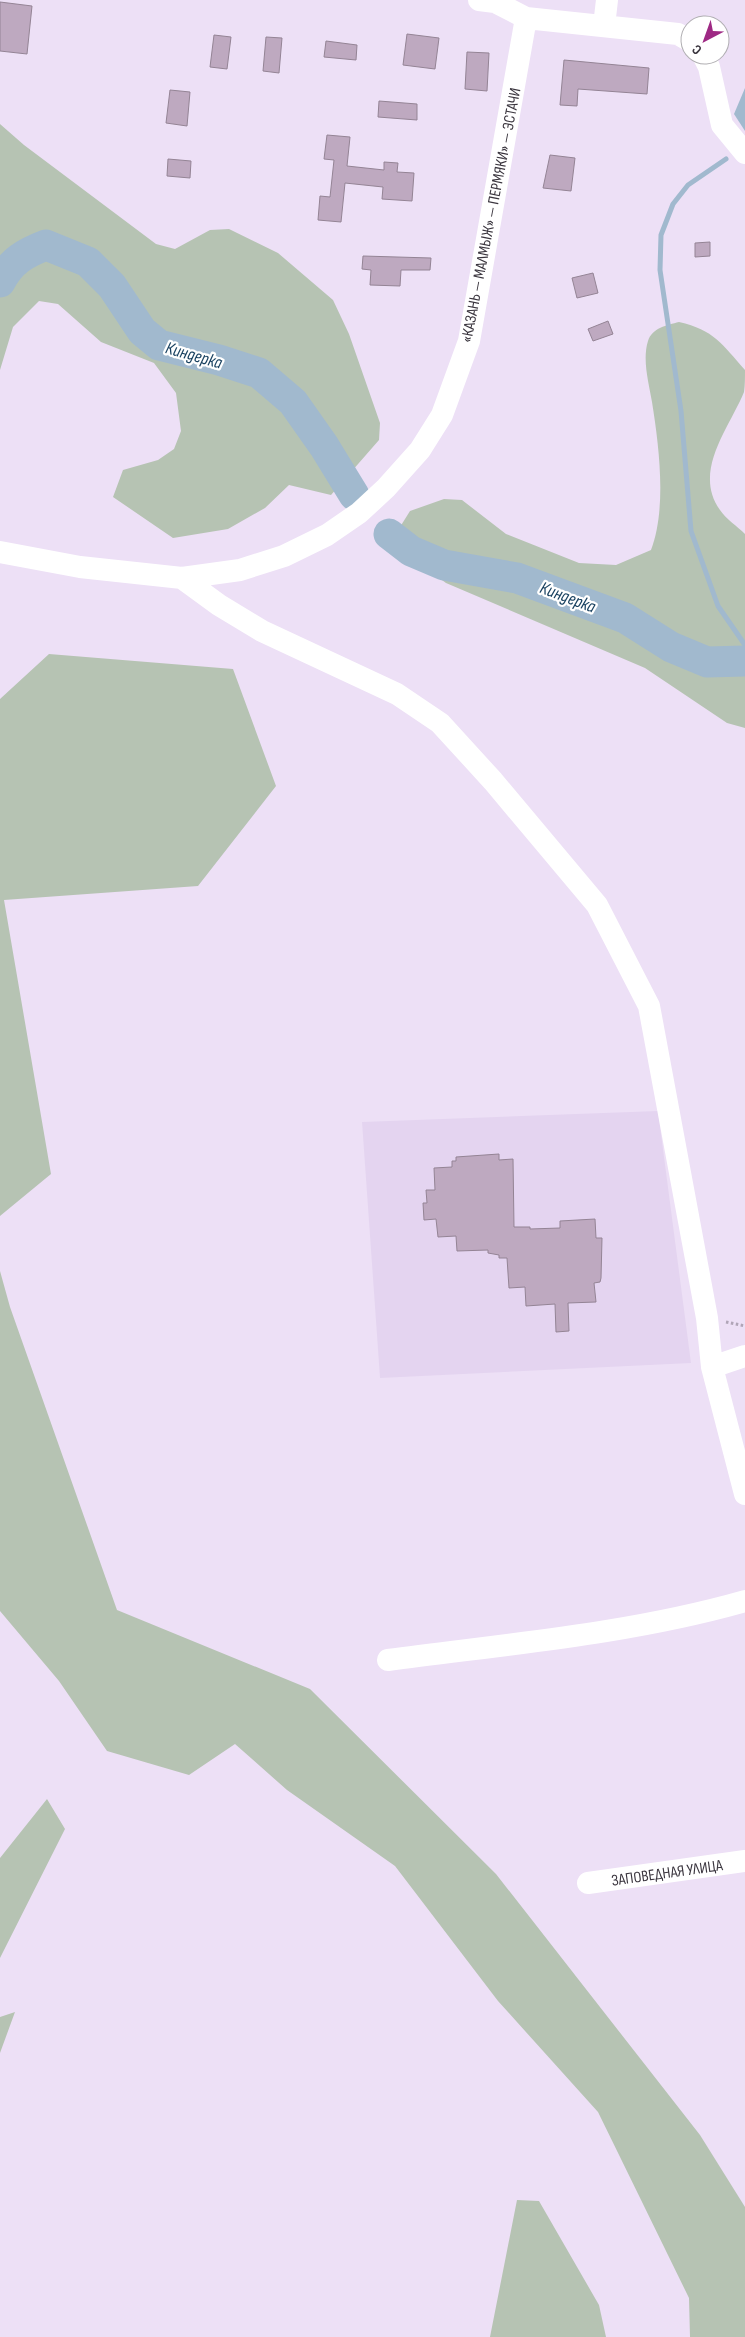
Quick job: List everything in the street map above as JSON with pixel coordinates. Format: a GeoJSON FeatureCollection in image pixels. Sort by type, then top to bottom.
{"type":"FeatureCollection","features":[{"type":"Feature","properties":{"kind":"street"},"geometry":{"type":"LineString","coordinates":[[479,0],[494,2],[526,18],[680,35]]}},
{"type":"Feature","properties":{"kind":"street"},"geometry":{"type":"LineString","coordinates":[[604,26],[607,0]]}},
{"type":"Feature","properties":{"kind":"street","name":"«КАЗАНЬ — МАЛМЫЖ» — ПЕРМЯКИ» — ЭСТАЧИ"},"geometry":{"type":"LineString","coordinates":[[0,552],[80,567],[182,578],[240,570],[284,556],[327,535],[359,513],[386,488],[420,450],[442,415],[469,341],[526,18]]}},
{"type":"Feature","properties":{"kind":"street"},"geometry":{"type":"LineString","coordinates":[[708,65],[722,125],[745,153]]}},
{"type":"Feature","properties":{"kind":"street"},"geometry":{"type":"LineString","coordinates":[[182,578],[219,605],[262,631],[397,694],[440,723],[493,781],[597,905],[649,1006],[707,1318],[712,1367],[745,1494]]}},
{"type":"Feature","properties":{"kind":"street"},"geometry":{"type":"LineString","coordinates":[[712,1367],[745,1356]]}},
{"type":"Feature","properties":{"kind":"street"},"geometry":{"type":"LineString","coordinates":[[388,1660],[610,1630],[679,1618],[745,1601]]}},
{"type":"Feature","properties":{"kind":"street","name":"ЗАПОВЕДНАЯ УЛИЦА"},"geometry":{"type":"LineString","coordinates":[[588,1883],[745,1861]]}},
{"type":"Feature","properties":{"kind":"shaded area"},"geometry":{"type":"Polygon","coordinates":[[[658,1111],[691,1363],[380,1378],[362,1122],[658,1111]]]}},
{"type":"Feature","properties":{"kind":"green space"},"geometry":{"type":"Polygon","coordinates":[[[0,124],[24,145],[156,244],[175,249],[210,230],[229,229],[278,253],[333,300],[349,334],[380,423],[379,440],[331,495],[289,485],[265,508],[228,529],[173,538],[113,497],[123,470],[158,460],[174,449],[181,431],[176,393],[154,363],[101,342],[58,304],[39,301],[13,327],[0,370],[0,124]]]}},
{"type":"Feature","properties":{"kind":"green space"},"geometry":{"type":"Polygon","coordinates":[[[679,322],[701,329],[716,339],[745,370],[744,392],[716,450],[710,480],[712,495],[720,510],[745,534],[745,728],[727,723],[645,668],[446,583],[418,559],[400,527],[410,511],[444,499],[462,500],[506,534],[579,563],[616,565],[651,550],[659,515],[660,477],[657,438],[647,372],[646,348],[650,337],[656,330],[679,322]]]}},
{"type":"Feature","properties":{"kind":"green space"},"geometry":{"type":"Polygon","coordinates":[[[49,654],[233,669],[276,786],[198,886],[4,900],[51,1174],[0,1216],[0,699],[49,654]]]}},
{"type":"Feature","properties":{"kind":"green space"},"geometry":{"type":"Polygon","coordinates":[[[0,1271],[10,1307],[117,1610],[310,1689],[496,1874],[700,2135],[745,2207],[745,2337],[690,2337],[689,2298],[598,2112],[498,2001],[395,1866],[287,1790],[235,1744],[189,1775],[107,1751],[59,1681],[0,1611],[0,1271]]]}},
{"type":"Feature","properties":{"kind":"green space"},"geometry":{"type":"Polygon","coordinates":[[[47,1799],[65,1829],[0,1958],[0,1858],[47,1799]]]}},
{"type":"Feature","properties":{"kind":"green space"},"geometry":{"type":"Polygon","coordinates":[[[15,2012],[0,2053],[0,2017],[15,2012]]]}},
{"type":"Feature","properties":{"kind":"green space"},"geometry":{"type":"Polygon","coordinates":[[[517,2200],[539,2201],[599,2305],[606,2337],[490,2337],[517,2200]]]}},
{"type":"Feature","properties":{"kind":"water"},"geometry":{"type":"Polygon","coordinates":[[[745,88],[745,131],[734,114],[745,88]]]}},
{"type":"Feature","properties":{"kind":"building"},"geometry":{"type":"Polygon","coordinates":[[[0,2],[32,6],[27,54],[0,51],[0,2]]]}},
{"type":"Feature","properties":{"kind":"building"},"geometry":{"type":"Polygon","coordinates":[[[407,34],[439,38],[435,69],[403,65],[407,34]]]}},
{"type":"Feature","properties":{"kind":"building"},"geometry":{"type":"Polygon","coordinates":[[[214,35],[231,37],[227,69],[210,67],[214,35]]]}},
{"type":"Feature","properties":{"kind":"building"},"geometry":{"type":"Polygon","coordinates":[[[266,37],[282,38],[279,73],[263,71],[266,37]]]}},
{"type":"Feature","properties":{"kind":"building"},"geometry":{"type":"Polygon","coordinates":[[[326,41],[357,45],[356,60],[324,57],[326,41]]]}},
{"type":"Feature","properties":{"kind":"building"},"geometry":{"type":"Polygon","coordinates":[[[467,52],[489,53],[487,91],[465,89],[467,52]]]}},
{"type":"Feature","properties":{"kind":"building"},"geometry":{"type":"Polygon","coordinates":[[[564,60],[649,68],[647,94],[578,89],[577,106],[560,105],[564,60]]]}},
{"type":"Feature","properties":{"kind":"building"},"geometry":{"type":"Polygon","coordinates":[[[170,90],[190,92],[187,126],[166,123],[170,90]]]}},
{"type":"Feature","properties":{"kind":"building"},"geometry":{"type":"Polygon","coordinates":[[[379,101],[417,104],[417,120],[378,117],[379,101]]]}},
{"type":"Feature","properties":{"kind":"building"},"geometry":{"type":"Polygon","coordinates":[[[327,135],[350,137],[347,166],[384,170],[384,162],[398,163],[397,172],[414,173],[412,201],[382,199],[383,187],[345,183],[341,222],[318,220],[320,196],[330,197],[334,160],[324,159],[327,135]]]}},
{"type":"Feature","properties":{"kind":"building"},"geometry":{"type":"Polygon","coordinates":[[[550,155],[575,158],[571,191],[543,188],[550,155]]]}},
{"type":"Feature","properties":{"kind":"building"},"geometry":{"type":"Polygon","coordinates":[[[168,159],[191,161],[190,178],[167,176],[168,159]]]}},
{"type":"Feature","properties":{"kind":"building"},"geometry":{"type":"Polygon","coordinates":[[[710,242],[710,256],[695,257],[695,243],[710,242]]]}},
{"type":"Feature","properties":{"kind":"building"},"geometry":{"type":"Polygon","coordinates":[[[363,256],[431,258],[430,270],[401,270],[400,286],[370,285],[371,270],[362,269],[363,256]]]}},
{"type":"Feature","properties":{"kind":"building"},"geometry":{"type":"Polygon","coordinates":[[[593,273],[598,293],[577,298],[572,278],[593,273]]]}},
{"type":"Feature","properties":{"kind":"building"},"geometry":{"type":"Polygon","coordinates":[[[608,321],[613,334],[593,341],[588,329],[608,321]]]}},
{"type":"Feature","properties":{"kind":"building"},"geometry":{"type":"Polygon","coordinates":[[[499,1154],[499,1160],[513,1159],[514,1227],[530,1227],[530,1229],[560,1228],[560,1221],[595,1219],[596,1238],[602,1238],[601,1278],[600,1282],[594,1283],[596,1302],[568,1303],[569,1331],[556,1332],[555,1304],[526,1306],[525,1287],[509,1288],[507,1258],[499,1258],[499,1255],[488,1253],[488,1250],[457,1251],[456,1236],[438,1237],[436,1219],[424,1220],[423,1203],[427,1203],[426,1190],[435,1190],[434,1168],[452,1167],[452,1161],[456,1161],[456,1157],[499,1154]]]}},
{"type":"Feature","properties":{"kind":"waterway"},"geometry":{"type":"LineString","coordinates":[[726,159],[688,185],[673,204],[661,235],[660,270],[681,411],[691,531],[718,606],[745,645]]}},
{"type":"Feature","properties":{"kind":"waterway","name":"Киндерка"},"geometry":{"type":"LineString","coordinates":[[0,282],[14,263],[32,251],[46,245],[88,262],[112,286],[142,331],[159,345],[219,360],[259,373],[293,402],[324,446],[354,495]]}},
{"type":"Feature","properties":{"kind":"waterway","name":"Киндерка"},"geometry":{"type":"LineString","coordinates":[[389,534],[411,551],[444,565],[517,578],[625,618],[671,647],[707,662],[745,661]]}}]}
